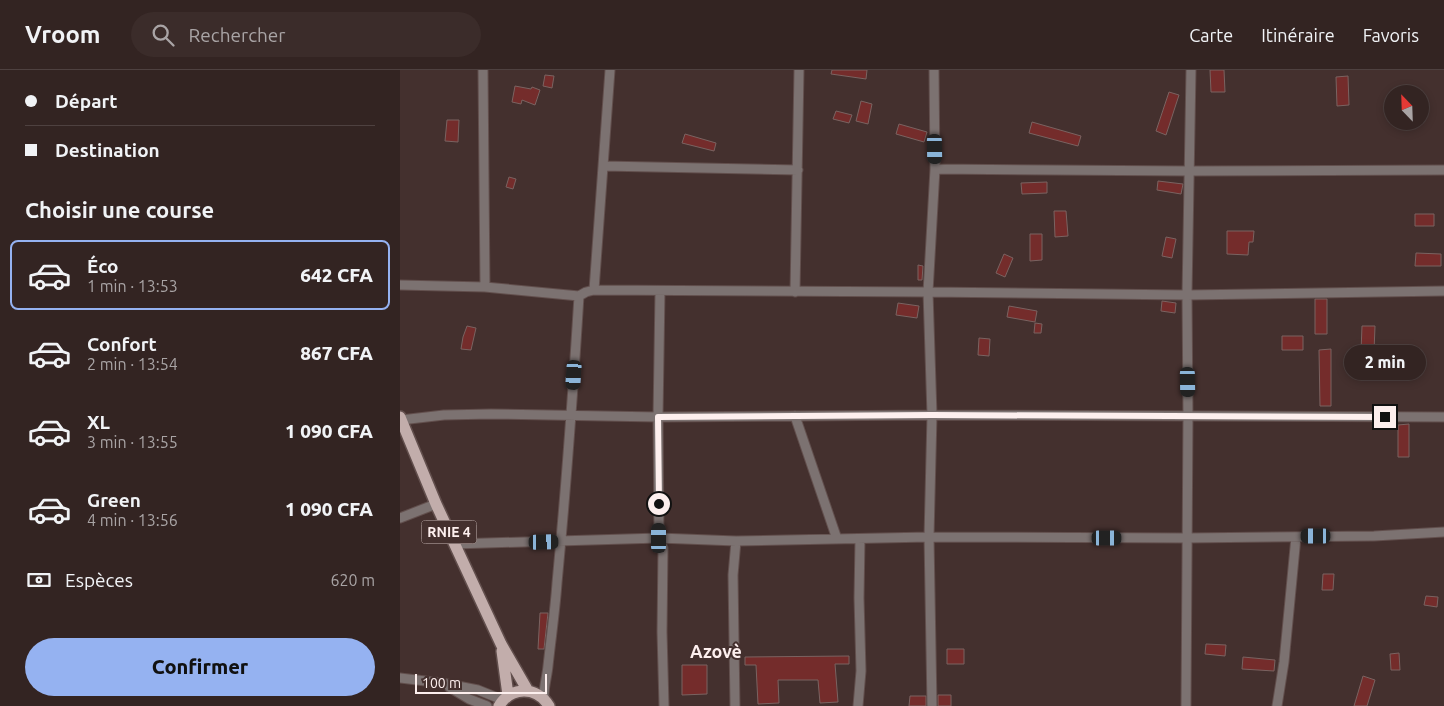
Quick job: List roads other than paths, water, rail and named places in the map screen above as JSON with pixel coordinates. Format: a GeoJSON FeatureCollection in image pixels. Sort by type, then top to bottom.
{"type":"FeatureCollection","features":[{"type":"Feature","properties":{"kind":"main road","name":"RNIE 4"},"geometry":{"type":"LineString","coordinates":[[401,419],[454,544],[501,644],[528,691]]}},
{"type":"Feature","properties":{"kind":"main road","name":"RNIE 4"},"geometry":{"type":"LineString","coordinates":[[501,644],[504,700]]}},
{"type":"Feature","properties":{"kind":"main road"},"geometry":{"type":"LineString","coordinates":[[504,700],[518,691],[528,691],[540,696],[547,703]]}},
{"type":"Feature","properties":{"kind":"street"},"geometry":{"type":"LineString","coordinates":[[484,70],[485,287]]}},
{"type":"Feature","properties":{"kind":"street"},"geometry":{"type":"LineString","coordinates":[[594,290],[610,70]]}},
{"type":"Feature","properties":{"kind":"street"},"geometry":{"type":"LineString","coordinates":[[796,292],[800,70]]}},
{"type":"Feature","properties":{"kind":"street"},"geometry":{"type":"LineString","coordinates":[[932,706],[929,537],[932,415],[928,292],[935,168],[934,70]]}},
{"type":"Feature","properties":{"kind":"street"},"geometry":{"type":"LineString","coordinates":[[1186,706],[1188,416],[1186,295],[1191,70]]}},
{"type":"Feature","properties":{"kind":"street"},"geometry":{"type":"LineString","coordinates":[[603,166],[798,170]]}},
{"type":"Feature","properties":{"kind":"street"},"geometry":{"type":"LineString","coordinates":[[935,168],[1189,171],[1444,170]]}},
{"type":"Feature","properties":{"kind":"street"},"geometry":{"type":"LineString","coordinates":[[400,285],[485,287],[579,296],[594,290],[1186,295],[1444,291]]}},
{"type":"Feature","properties":{"kind":"street"},"geometry":{"type":"LineString","coordinates":[[660,291],[659,538],[663,548],[662,632],[664,706]]}},
{"type":"Feature","properties":{"kind":"street"},"geometry":{"type":"LineString","coordinates":[[547,703],[544,692],[554,622],[572,415],[579,296]]}},
{"type":"Feature","properties":{"kind":"street"},"geometry":{"type":"LineString","coordinates":[[401,419],[482,414],[658,417],[932,415],[1444,417]]}},
{"type":"Feature","properties":{"kind":"street"},"geometry":{"type":"LineString","coordinates":[[795,416],[837,539]]}},
{"type":"Feature","properties":{"kind":"street"},"geometry":{"type":"LineString","coordinates":[[400,518],[436,504]]}},
{"type":"Feature","properties":{"kind":"street"},"geometry":{"type":"LineString","coordinates":[[454,544],[659,538],[736,541],[929,537],[1187,538],[1374,536],[1444,532]]}},
{"type":"Feature","properties":{"kind":"street"},"geometry":{"type":"LineString","coordinates":[[1277,706],[1284,662],[1296,536]]}},
{"type":"Feature","properties":{"kind":"street"},"geometry":{"type":"LineString","coordinates":[[858,706],[861,671],[860,539]]}},
{"type":"Feature","properties":{"kind":"street"},"geometry":{"type":"LineString","coordinates":[[735,706],[733,575],[736,541]]}},
{"type":"Feature","properties":{"kind":"street"},"geometry":{"type":"LineString","coordinates":[[400,678],[478,690],[504,700]]}},
{"type":"Feature","properties":{"kind":"street"},"geometry":{"type":"LineString","coordinates":[[442,683],[487,706]]}},
{"type":"Feature","properties":{"kind":"district","name":"Azovè"},"geometry":{"type":"Point","coordinates":[716,651]}}]}
